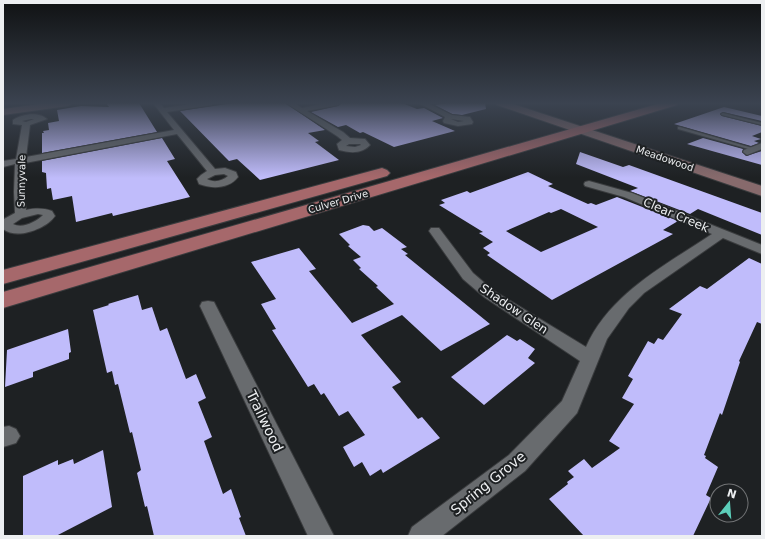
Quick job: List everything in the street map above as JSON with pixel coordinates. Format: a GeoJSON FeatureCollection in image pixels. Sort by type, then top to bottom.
{"type":"FeatureCollection","features":[{"type":"Feature","properties":{"kind":"main road","name":"Culver Drive"},"geometry":{"type":"LineString","coordinates":[[3,277],[564,128]]}},
{"type":"Feature","properties":{"kind":"main road","name":"Culver Drive"},"geometry":{"type":"LineString","coordinates":[[3,300],[566,128]]}},
{"type":"Feature","properties":{"kind":"main road","name":"Meadowood"},"geometry":{"type":"LineString","coordinates":[[585,128],[762,191]]}},
{"type":"Feature","properties":{"kind":"main road","name":"Meadowood"},"geometry":{"type":"LineString","coordinates":[[586,128],[762,181]]}},
{"type":"Feature","properties":{"kind":"street","name":"Sunnyvale"},"geometry":{"type":"LineString","coordinates":[[21,215],[19,203],[20,161],[25,128]]}},
{"type":"Feature","properties":{"kind":"street"},"geometry":{"type":"LineString","coordinates":[[177,128],[213,172]]}},
{"type":"Feature","properties":{"kind":"street"},"geometry":{"type":"LineString","coordinates":[[330,128],[348,141]]}},
{"type":"Feature","properties":{"kind":"street"},"geometry":{"type":"LineString","coordinates":[[3,164],[180,131]]}},
{"type":"Feature","properties":{"kind":"street","name":"Clear Creek"},"geometry":{"type":"LineString","coordinates":[[589,184],[628,195],[762,250]]}},
{"type":"Feature","properties":{"kind":"street","name":"Shadow Glen"},"geometry":{"type":"LineString","coordinates":[[435,231],[468,276],[489,294],[589,358]]}},
{"type":"Feature","properties":{"kind":"street","name":"Spring Grove"},"geometry":{"type":"LineString","coordinates":[[421,536],[517,463],[570,407],[598,337],[624,304],[639,290],[721,234]]}},
{"type":"Feature","properties":{"kind":"street","name":"Trailwood"},"geometry":{"type":"LineString","coordinates":[[208,306],[321,536]]}},
{"type":"Feature","properties":{"kind":"lane"},"geometry":{"type":"LineString","coordinates":[[680,128],[755,149]]}},
{"type":"Feature","properties":{"kind":"building"},"geometry":{"type":"Polygon","coordinates":[[[49,128],[155,128],[157,132],[42,153],[42,133],[44,133],[43,131],[49,130],[49,128]]]}},
{"type":"Feature","properties":{"kind":"building"},"geometry":{"type":"Polygon","coordinates":[[[197,128],[322,128],[325,130],[308,133],[319,141],[315,142],[339,160],[260,180],[237,159],[229,161],[197,128]]]}},
{"type":"Feature","properties":{"kind":"building"},"geometry":{"type":"Polygon","coordinates":[[[352,128],[448,128],[455,131],[394,147],[363,132],[360,133],[352,128]]]}},
{"type":"Feature","properties":{"kind":"building"},"geometry":{"type":"Polygon","coordinates":[[[689,128],[762,128],[762,132],[752,136],[761,139],[754,141],[759,143],[751,146],[689,128]]]}},
{"type":"Feature","properties":{"kind":"building"},"geometry":{"type":"Polygon","coordinates":[[[162,138],[175,159],[167,161],[190,197],[113,216],[112,213],[76,222],[72,196],[53,200],[51,188],[47,189],[46,173],[42,172],[42,161],[162,138]]]}},
{"type":"Feature","properties":{"kind":"building"},"geometry":{"type":"Polygon","coordinates":[[[703,138],[743,149],[742,152],[746,156],[762,151],[762,165],[687,144],[703,138]]]}},
{"type":"Feature","properties":{"kind":"building"},"geometry":{"type":"Polygon","coordinates":[[[580,152],[623,167],[629,165],[762,213],[762,235],[698,209],[690,214],[630,191],[638,188],[576,164],[580,152]]]}},
{"type":"Feature","properties":{"kind":"building"},"geometry":{"type":"Polygon","coordinates":[[[528,172],[553,184],[548,186],[588,204],[591,203],[596,205],[617,197],[678,221],[663,230],[673,234],[552,300],[487,255],[490,253],[483,248],[493,242],[479,233],[483,232],[439,205],[445,203],[441,200],[467,191],[470,193],[528,172]],[[561,209],[551,213],[549,212],[506,231],[541,252],[598,227],[561,209]]]}},
{"type":"Feature","properties":{"kind":"building"},"geometry":{"type":"Polygon","coordinates":[[[363,225],[369,226],[374,231],[382,228],[407,247],[401,249],[408,254],[405,255],[490,324],[441,351],[402,315],[361,335],[401,382],[392,387],[418,419],[422,417],[440,438],[383,473],[381,469],[370,476],[362,462],[354,467],[343,447],[365,435],[348,411],[339,416],[324,393],[321,395],[314,384],[308,387],[272,330],[276,329],[261,304],[276,299],[251,262],[299,248],[316,269],[309,271],[352,323],[394,304],[376,287],[378,286],[359,269],[361,268],[353,260],[361,257],[348,246],[350,245],[339,234],[363,225]]]}},
{"type":"Feature","properties":{"kind":"building"},"geometry":{"type":"Polygon","coordinates":[[[749,258],[762,264],[762,324],[757,322],[739,361],[740,362],[722,415],[720,413],[704,455],[706,456],[705,458],[718,467],[711,483],[709,483],[709,488],[706,495],[709,497],[709,502],[693,536],[584,536],[549,499],[568,484],[567,482],[574,477],[568,471],[584,459],[592,468],[620,448],[609,441],[634,404],[622,398],[633,379],[628,376],[648,341],[654,344],[658,338],[663,340],[682,314],[669,309],[700,286],[707,289],[749,258]]]}},
{"type":"Feature","properties":{"kind":"building"},"geometry":{"type":"Polygon","coordinates":[[[138,295],[142,310],[152,307],[160,331],[167,328],[186,379],[196,374],[206,398],[198,402],[212,437],[204,441],[223,494],[231,489],[246,536],[154,536],[137,473],[141,470],[132,432],[130,433],[118,384],[115,385],[112,371],[107,373],[93,310],[138,295]]]}},
{"type":"Feature","properties":{"kind":"building"},"geometry":{"type":"Polygon","coordinates":[[[68,329],[71,352],[69,353],[69,359],[33,372],[33,377],[5,387],[7,350],[68,329]]]}},
{"type":"Feature","properties":{"kind":"building"},"geometry":{"type":"Polygon","coordinates":[[[507,335],[517,341],[520,339],[535,349],[528,358],[535,363],[484,405],[451,377],[507,335]]]}},
{"type":"Feature","properties":{"kind":"building"},"geometry":{"type":"Polygon","coordinates":[[[103,450],[112,507],[56,536],[23,536],[23,476],[58,460],[58,465],[73,459],[74,464],[103,450]]]}}]}
